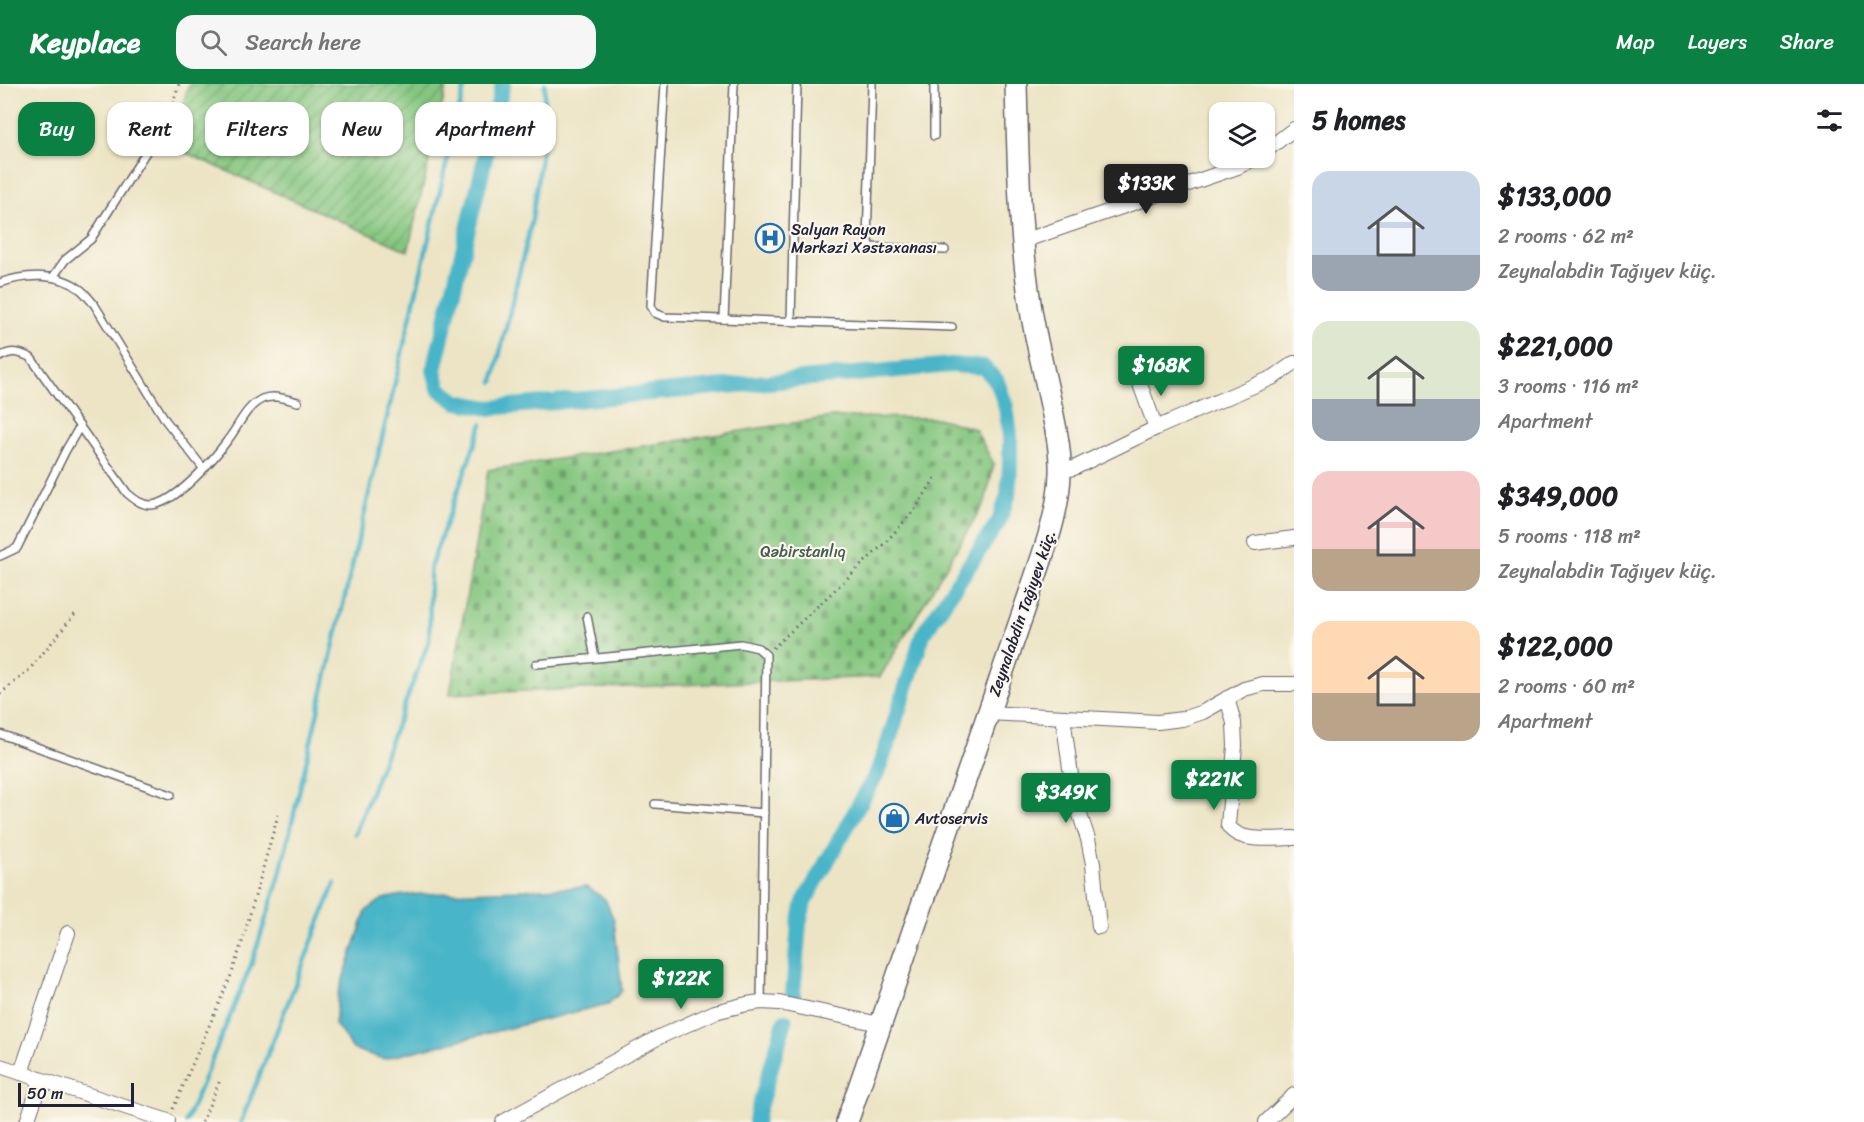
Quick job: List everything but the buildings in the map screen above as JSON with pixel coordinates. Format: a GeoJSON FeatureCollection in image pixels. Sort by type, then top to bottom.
{"type":"FeatureCollection","features":[{"type":"Feature","properties":{"kind":"main road","name":"Zeynalabdin Tağıyev küç."},"geometry":{"type":"LineString","coordinates":[[847,1122],[1053,524],[1058,496],[1061,471],[1057,434],[1030,304],[1023,241],[1016,84]]}},
{"type":"Feature","properties":{"kind":"street"},"geometry":{"type":"LineString","coordinates":[[1275,144],[1294,129]]}},
{"type":"Feature","properties":{"kind":"street"},"geometry":{"type":"LineString","coordinates":[[1023,241],[1235,168]]}},
{"type":"Feature","properties":{"kind":"street"},"geometry":{"type":"LineString","coordinates":[[1061,471],[1074,468],[1156,428],[1274,377],[1294,363]]}},
{"type":"Feature","properties":{"kind":"street"},"geometry":{"type":"LineString","coordinates":[[1137,376],[1156,428]]}},
{"type":"Feature","properties":{"kind":"street"},"geometry":{"type":"LineString","coordinates":[[1255,543],[1294,538]]}},
{"type":"Feature","properties":{"kind":"street"},"geometry":{"type":"LineString","coordinates":[[989,713],[1158,722],[1182,719],[1203,712],[1244,689],[1263,684],[1294,684]]}},
{"type":"Feature","properties":{"kind":"street"},"geometry":{"type":"LineString","coordinates":[[1227,698],[1234,723],[1235,746],[1228,825],[1232,832],[1244,837],[1294,838]]}},
{"type":"Feature","properties":{"kind":"street"},"geometry":{"type":"LineString","coordinates":[[1063,717],[1074,797],[1088,839],[1093,864],[1099,927]]}},
{"type":"Feature","properties":{"kind":"street"},"geometry":{"type":"LineString","coordinates":[[21,1073],[68,933]]}},
{"type":"Feature","properties":{"kind":"street"},"geometry":{"type":"LineString","coordinates":[[503,1122],[659,1037],[715,1012],[761,1002],[779,1003],[880,1024]]}},
{"type":"Feature","properties":{"kind":"street"},"geometry":{"type":"LineString","coordinates":[[0,1066],[168,1121]]}},
{"type":"Feature","properties":{"kind":"street"},"geometry":{"type":"LineString","coordinates":[[27,1122],[41,1080]]}},
{"type":"Feature","properties":{"kind":"street"},"geometry":{"type":"LineString","coordinates":[[1266,1122],[1294,1095]]}},
{"type":"Feature","properties":{"kind":"lane"},"geometry":{"type":"LineString","coordinates":[[665,84],[651,306],[655,313],[665,317],[952,327]]}},
{"type":"Feature","properties":{"kind":"lane"},"geometry":{"type":"LineString","coordinates":[[724,319],[734,84]]}},
{"type":"Feature","properties":{"kind":"lane"},"geometry":{"type":"LineString","coordinates":[[790,321],[798,84]]}},
{"type":"Feature","properties":{"kind":"lane"},"geometry":{"type":"LineString","coordinates":[[872,84],[867,240],[871,247],[945,250]]}},
{"type":"Feature","properties":{"kind":"lane"},"geometry":{"type":"LineString","coordinates":[[934,84],[934,136]]}},
{"type":"Feature","properties":{"kind":"lane"},"geometry":{"type":"LineString","coordinates":[[53,277],[65,260],[91,239],[143,156]]}},
{"type":"Feature","properties":{"kind":"lane"},"geometry":{"type":"LineString","coordinates":[[0,283],[16,277],[53,277],[80,289],[94,304],[166,421],[203,468]]}},
{"type":"Feature","properties":{"kind":"lane"},"geometry":{"type":"LineString","coordinates":[[0,357],[13,352],[22,353],[31,358],[127,493],[136,502],[150,505],[175,496],[228,440],[254,404],[264,398],[274,397],[298,402]]}},
{"type":"Feature","properties":{"kind":"lane"},"geometry":{"type":"LineString","coordinates":[[0,556],[16,548],[21,540],[80,426]]}},
{"type":"Feature","properties":{"kind":"lane"},"geometry":{"type":"LineString","coordinates":[[587,616],[595,658]]}},
{"type":"Feature","properties":{"kind":"lane"},"geometry":{"type":"LineString","coordinates":[[536,664],[741,644],[758,648],[766,656],[761,1002]]}},
{"type":"Feature","properties":{"kind":"lane"},"geometry":{"type":"LineString","coordinates":[[0,734],[171,795]]}},
{"type":"Feature","properties":{"kind":"lane"},"geometry":{"type":"LineString","coordinates":[[655,804],[764,813]]}},
{"type":"Feature","properties":{"kind":"path"},"geometry":{"type":"LineString","coordinates":[[173,102],[179,84]]}},
{"type":"Feature","properties":{"kind":"path"},"geometry":{"type":"LineString","coordinates":[[766,656],[886,542],[916,508],[935,477]]}},
{"type":"Feature","properties":{"kind":"path"},"geometry":{"type":"LineString","coordinates":[[0,694],[29,670],[76,613]]}},
{"type":"Feature","properties":{"kind":"path"},"geometry":{"type":"LineString","coordinates":[[168,1121],[232,974],[278,815]]}},
{"type":"Feature","properties":{"kind":"path"},"geometry":{"type":"LineString","coordinates":[[202,1122],[221,1078]]}},
{"type":"Feature","properties":{"kind":"green space"},"geometry":{"type":"Polygon","coordinates":[[[189,84],[447,84],[443,102],[415,102],[415,156],[430,156],[408,251],[193,156],[193,102],[183,102],[189,84]]]}},
{"type":"Feature","properties":{"kind":"green space","name":"Qəbirstanlıq"},"geometry":{"type":"Polygon","coordinates":[[[832,417],[937,418],[975,429],[994,464],[985,502],[880,677],[450,694],[488,470],[832,417]]]}},
{"type":"Feature","properties":{"kind":"water"},"geometry":{"type":"Polygon","coordinates":[[[587,887],[605,899],[614,920],[622,991],[608,1004],[383,1059],[353,1049],[335,1024],[338,994],[366,911],[383,899],[403,895],[587,887]]]}},
{"type":"Feature","properties":{"kind":"waterway"},"geometry":{"type":"LineString","coordinates":[[186,1122],[251,965],[279,878],[465,84]]}},
{"type":"Feature","properties":{"kind":"waterway"},"geometry":{"type":"LineString","coordinates":[[503,84],[434,370],[439,389],[457,402],[490,408],[951,365],[983,367],[997,381],[1006,407],[1010,435],[1010,468],[1008,496],[999,521],[923,634],[877,773],[804,902],[799,924],[793,994]]}},
{"type":"Feature","properties":{"kind":"waterway"},"geometry":{"type":"LineString","coordinates":[[493,382],[532,219],[543,143],[545,84]]}},
{"type":"Feature","properties":{"kind":"waterway"},"geometry":{"type":"LineString","coordinates":[[355,834],[429,641],[431,565],[482,424]]}},
{"type":"Feature","properties":{"kind":"waterway"},"geometry":{"type":"LineString","coordinates":[[241,1122],[335,883]]}},
{"type":"Feature","properties":{"kind":"waterway"},"geometry":{"type":"LineString","coordinates":[[756,1122],[785,1021]]}},
{"type":"Feature","properties":{"kind":"place","name":"Salyan Rayon Mərkəzi Xəstəxanası"},"geometry":{"type":"Point","coordinates":[770,238]}},
{"type":"Feature","properties":{"kind":"place","name":"Avtoservis"},"geometry":{"type":"Point","coordinates":[894,818]}}]}
